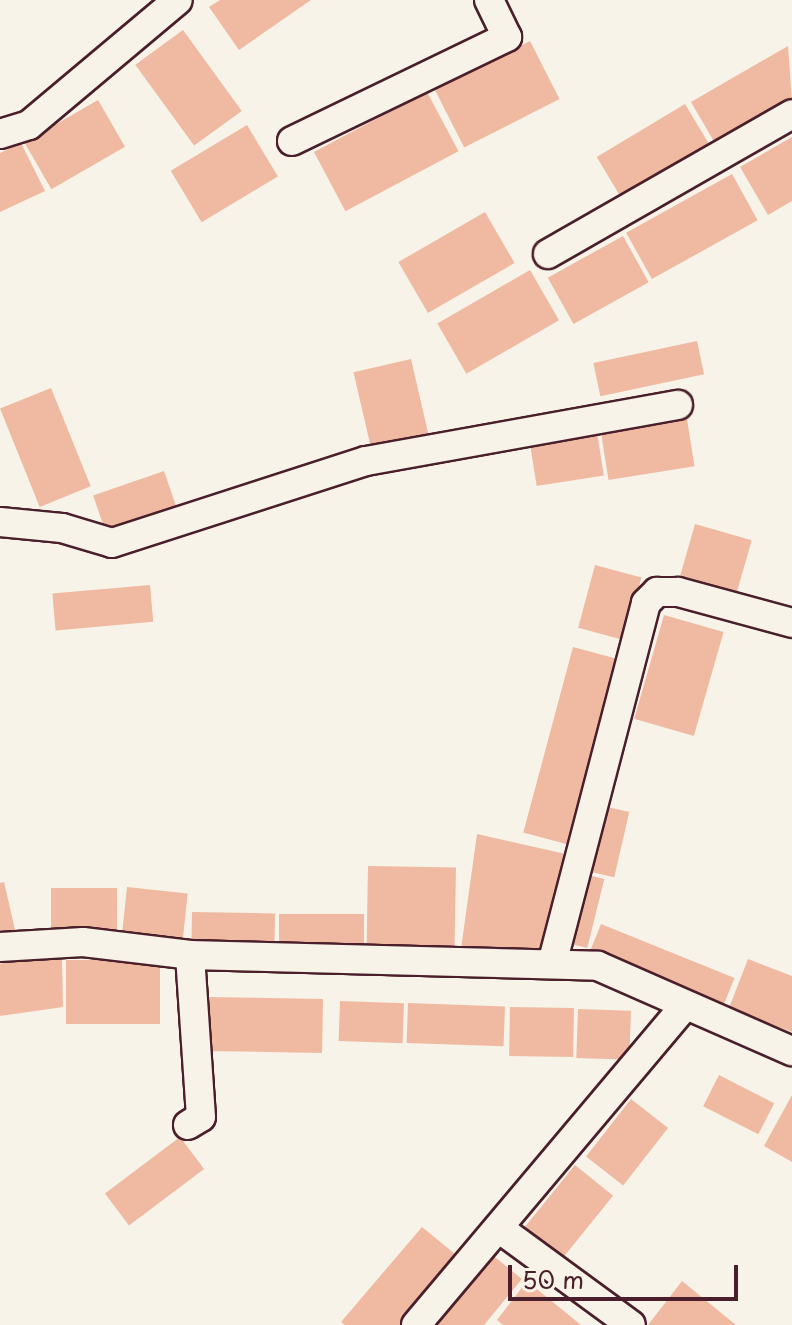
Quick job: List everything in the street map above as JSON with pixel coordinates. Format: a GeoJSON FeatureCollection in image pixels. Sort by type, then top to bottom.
{"type":"FeatureCollection","features":[{"type":"Feature","properties":{"kind":"street"},"geometry":{"type":"LineString","coordinates":[[0,134],[29,125],[178,0]]}},
{"type":"Feature","properties":{"kind":"street"},"geometry":{"type":"LineString","coordinates":[[292,141],[507,37],[489,0]]}},
{"type":"Feature","properties":{"kind":"street"},"geometry":{"type":"LineString","coordinates":[[548,254],[792,114]]}},
{"type":"Feature","properties":{"kind":"street"},"geometry":{"type":"LineString","coordinates":[[0,522],[62,528],[112,543],[366,461],[678,405]]}},
{"type":"Feature","properties":{"kind":"street"},"geometry":{"type":"LineString","coordinates":[[552,964],[646,603],[657,592],[678,592],[792,623]]}},
{"type":"Feature","properties":{"kind":"street"},"geometry":{"type":"LineString","coordinates":[[0,947],[124,943],[190,955],[598,966],[683,1008],[792,1051]]}},
{"type":"Feature","properties":{"kind":"street"},"geometry":{"type":"LineString","coordinates":[[188,1125],[201,1117],[190,955]]}},
{"type":"Feature","properties":{"kind":"street"},"geometry":{"type":"LineString","coordinates":[[416,1325],[500,1229],[683,1008]]}},
{"type":"Feature","properties":{"kind":"street"},"geometry":{"type":"LineString","coordinates":[[500,1229],[631,1325]]}},
{"type":"Feature","properties":{"kind":"building"},"geometry":{"type":"Polygon","coordinates":[[[220,0],[311,0],[239,50],[209,7],[220,0]]]}},
{"type":"Feature","properties":{"kind":"building"},"geometry":{"type":"Polygon","coordinates":[[[183,30],[242,111],[194,146],[135,65],[183,30]]]}},
{"type":"Feature","properties":{"kind":"building"},"geometry":{"type":"Polygon","coordinates":[[[530,41],[560,99],[464,147],[435,90],[530,41]]]}},
{"type":"Feature","properties":{"kind":"building"},"geometry":{"type":"Polygon","coordinates":[[[788,46],[792,101],[716,145],[691,102],[788,46]]]}},
{"type":"Feature","properties":{"kind":"building"},"geometry":{"type":"Polygon","coordinates":[[[427,92],[458,151],[345,211],[314,152],[427,92]]]}},
{"type":"Feature","properties":{"kind":"building"},"geometry":{"type":"Polygon","coordinates":[[[98,100],[125,147],[51,189],[24,142],[98,100]]]}},
{"type":"Feature","properties":{"kind":"building"},"geometry":{"type":"Polygon","coordinates":[[[685,104],[711,148],[623,201],[597,157],[685,104]]]}},
{"type":"Feature","properties":{"kind":"building"},"geometry":{"type":"Polygon","coordinates":[[[247,125],[278,176],[202,222],[171,171],[247,125]]]}},
{"type":"Feature","properties":{"kind":"building"},"geometry":{"type":"Polygon","coordinates":[[[792,137],[792,201],[768,215],[740,167],[792,137]]]}},
{"type":"Feature","properties":{"kind":"building"},"geometry":{"type":"Polygon","coordinates":[[[21,143],[45,191],[0,212],[0,153],[21,143]]]}},
{"type":"Feature","properties":{"kind":"building"},"geometry":{"type":"Polygon","coordinates":[[[732,174],[758,220],[652,279],[626,233],[732,174]]]}},
{"type":"Feature","properties":{"kind":"building"},"geometry":{"type":"Polygon","coordinates":[[[485,212],[514,263],[428,313],[398,262],[485,212]]]}},
{"type":"Feature","properties":{"kind":"building"},"geometry":{"type":"Polygon","coordinates":[[[623,236],[649,282],[573,324],[548,278],[623,236]]]}},
{"type":"Feature","properties":{"kind":"building"},"geometry":{"type":"Polygon","coordinates":[[[530,270],[559,320],[466,374],[437,324],[530,270]]]}},
{"type":"Feature","properties":{"kind":"building"},"geometry":{"type":"Polygon","coordinates":[[[697,341],[704,374],[600,396],[593,363],[697,341]]]}},
{"type":"Feature","properties":{"kind":"building"},"geometry":{"type":"Polygon","coordinates":[[[411,359],[429,436],[371,449],[354,372],[411,359]]]}},
{"type":"Feature","properties":{"kind":"building"},"geometry":{"type":"Polygon","coordinates":[[[51,388],[91,486],[40,507],[0,409],[51,388]]]}},
{"type":"Feature","properties":{"kind":"building"},"geometry":{"type":"Polygon","coordinates":[[[686,413],[694,466],[609,480],[600,427],[686,413]]]}},
{"type":"Feature","properties":{"kind":"building"},"geometry":{"type":"Polygon","coordinates":[[[596,426],[604,475],[537,486],[529,437],[596,426]]]}},
{"type":"Feature","properties":{"kind":"building"},"geometry":{"type":"Polygon","coordinates":[[[164,471],[177,508],[106,532],[93,495],[164,471]]]}},
{"type":"Feature","properties":{"kind":"building"},"geometry":{"type":"Polygon","coordinates":[[[695,524],[752,540],[735,597],[679,581],[695,524]]]}},
{"type":"Feature","properties":{"kind":"building"},"geometry":{"type":"Polygon","coordinates":[[[595,565],[641,577],[625,640],[578,628],[595,565]]]}},
{"type":"Feature","properties":{"kind":"building"},"geometry":{"type":"Polygon","coordinates":[[[150,585],[153,622],[56,630],[52,594],[150,585]]]}},
{"type":"Feature","properties":{"kind":"building"},"geometry":{"type":"Polygon","coordinates":[[[664,615],[724,632],[694,736],[634,719],[664,615]]]}},
{"type":"Feature","properties":{"kind":"building"},"geometry":{"type":"Polygon","coordinates":[[[573,647],[621,660],[572,845],[523,832],[573,647]]]}},
{"type":"Feature","properties":{"kind":"building"},"geometry":{"type":"Polygon","coordinates":[[[603,806],[629,812],[614,877],[588,871],[603,806]]]}},
{"type":"Feature","properties":{"kind":"building"},"geometry":{"type":"Polygon","coordinates":[[[477,834],[570,855],[545,953],[461,949],[477,834]]]}},
{"type":"Feature","properties":{"kind":"building"},"geometry":{"type":"Polygon","coordinates":[[[368,866],[456,868],[455,949],[367,947],[368,866]]]}},
{"type":"Feature","properties":{"kind":"building"},"geometry":{"type":"Polygon","coordinates":[[[584,874],[604,879],[587,948],[567,943],[584,874]]]}},
{"type":"Feature","properties":{"kind":"building"},"geometry":{"type":"Polygon","coordinates":[[[4,882],[16,934],[0,937],[0,883],[4,882]]]}},
{"type":"Feature","properties":{"kind":"building"},"geometry":{"type":"Polygon","coordinates":[[[127,887],[188,893],[183,940],[122,934],[127,887]]]}},
{"type":"Feature","properties":{"kind":"building"},"geometry":{"type":"Polygon","coordinates":[[[51,888],[117,888],[117,934],[51,934],[51,888]]]}},
{"type":"Feature","properties":{"kind":"building"},"geometry":{"type":"Polygon","coordinates":[[[192,912],[275,913],[274,947],[191,946],[192,912]]]}},
{"type":"Feature","properties":{"kind":"building"},"geometry":{"type":"Polygon","coordinates":[[[279,914],[364,914],[364,947],[279,947],[279,914]]]}},
{"type":"Feature","properties":{"kind":"building"},"geometry":{"type":"Polygon","coordinates":[[[601,924],[735,978],[724,1005],[590,951],[601,924]]]}},
{"type":"Feature","properties":{"kind":"building"},"geometry":{"type":"Polygon","coordinates":[[[748,959],[792,976],[792,1032],[729,1008],[748,959]]]}},
{"type":"Feature","properties":{"kind":"building"},"geometry":{"type":"Polygon","coordinates":[[[12,960],[62,960],[63,1007],[0,1016],[0,964],[12,960]]]}},
{"type":"Feature","properties":{"kind":"building"},"geometry":{"type":"Polygon","coordinates":[[[66,960],[160,960],[160,1024],[66,1024],[66,960]]]}},
{"type":"Feature","properties":{"kind":"building"},"geometry":{"type":"Polygon","coordinates":[[[207,997],[323,999],[322,1053],[206,1051],[207,997]]]}},
{"type":"Feature","properties":{"kind":"building"},"geometry":{"type":"Polygon","coordinates":[[[340,1001],[404,1003],[403,1043],[339,1041],[340,1001]]]}},
{"type":"Feature","properties":{"kind":"building"},"geometry":{"type":"Polygon","coordinates":[[[408,1003],[505,1006],[504,1046],[407,1043],[408,1003]]]}},
{"type":"Feature","properties":{"kind":"building"},"geometry":{"type":"Polygon","coordinates":[[[510,1007],[574,1008],[573,1057],[509,1056],[510,1007]]]}},
{"type":"Feature","properties":{"kind":"building"},"geometry":{"type":"Polygon","coordinates":[[[578,1009],[631,1011],[629,1060],[576,1058],[578,1009]]]}},
{"type":"Feature","properties":{"kind":"building"},"geometry":{"type":"Polygon","coordinates":[[[719,1075],[774,1103],[758,1134],[703,1106],[719,1075]]]}},
{"type":"Feature","properties":{"kind":"building"},"geometry":{"type":"Polygon","coordinates":[[[792,1095],[792,1162],[764,1146],[792,1095]]]}},
{"type":"Feature","properties":{"kind":"building"},"geometry":{"type":"Polygon","coordinates":[[[631,1099],[668,1128],[623,1185],[586,1157],[631,1099]]]}},
{"type":"Feature","properties":{"kind":"building"},"geometry":{"type":"Polygon","coordinates":[[[180,1137],[204,1169],[129,1226],[105,1194],[180,1137]]]}},
{"type":"Feature","properties":{"kind":"building"},"geometry":{"type":"Polygon","coordinates":[[[575,1165],[613,1196],[561,1260],[523,1229],[575,1165]]]}},
{"type":"Feature","properties":{"kind":"building"},"geometry":{"type":"Polygon","coordinates":[[[422,1227],[461,1259],[404,1325],[345,1325],[341,1322],[422,1227]]]}},
{"type":"Feature","properties":{"kind":"building"},"geometry":{"type":"Polygon","coordinates":[[[491,1254],[522,1279],[484,1325],[431,1325],[491,1254]]]}},
{"type":"Feature","properties":{"kind":"building"},"geometry":{"type":"Polygon","coordinates":[[[527,1281],[581,1325],[503,1325],[497,1320],[527,1281]]]}},
{"type":"Feature","properties":{"kind":"building"},"geometry":{"type":"Polygon","coordinates":[[[682,1281],[736,1325],[648,1325],[682,1281]]]}}]}
